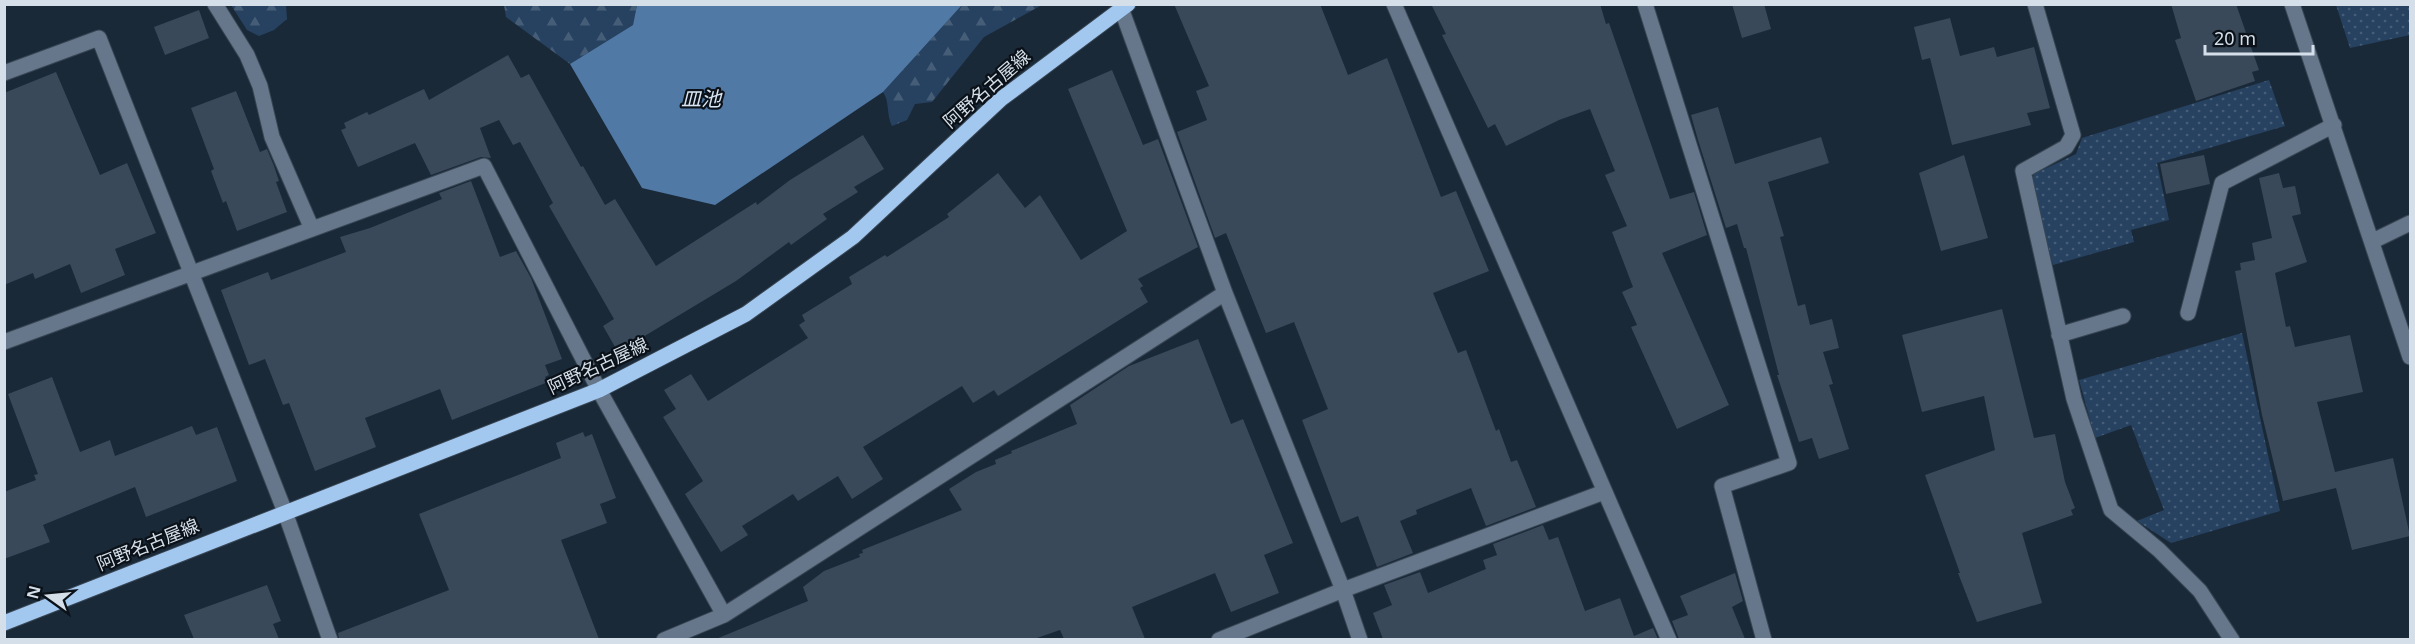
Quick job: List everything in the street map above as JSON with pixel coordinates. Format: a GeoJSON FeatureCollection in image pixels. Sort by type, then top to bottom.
{"type":"FeatureCollection","features":[{"type":"Feature","properties":{"kind":"main road","name":"阿野名古屋線"},"geometry":{"type":"LineString","coordinates":[[4,623],[599,390],[746,314],[853,237],[1001,99],[1124,6]]}},
{"type":"Feature","properties":{"kind":"street"},"geometry":{"type":"LineString","coordinates":[[214,4],[247,55],[260,86],[272,137],[312,229]]}},
{"type":"Feature","properties":{"kind":"street"},"geometry":{"type":"LineString","coordinates":[[1394,4],[1669,639]]}},
{"type":"Feature","properties":{"kind":"street"},"geometry":{"type":"LineString","coordinates":[[1645,4],[1789,463],[1722,486],[1764,639]]}},
{"type":"Feature","properties":{"kind":"street"},"geometry":{"type":"LineString","coordinates":[[2035,4],[2073,135],[2066,147],[2022,171],[2074,399],[2111,510],[2159,550],[2200,591],[2232,639]]}},
{"type":"Feature","properties":{"kind":"street"},"geometry":{"type":"LineString","coordinates":[[2292,4],[2407,334],[2410,357]]}},
{"type":"Feature","properties":{"kind":"street"},"geometry":{"type":"LineString","coordinates":[[1124,6],[1226,293],[1343,590],[1360,639]]}},
{"type":"Feature","properties":{"kind":"street"},"geometry":{"type":"LineString","coordinates":[[4,73],[99,38],[285,512],[330,639]]}},
{"type":"Feature","properties":{"kind":"street"},"geometry":{"type":"LineString","coordinates":[[2188,313],[2222,183],[2334,125]]}},
{"type":"Feature","properties":{"kind":"street"},"geometry":{"type":"LineString","coordinates":[[4,342],[484,166],[599,390],[724,615]]}},
{"type":"Feature","properties":{"kind":"street"},"geometry":{"type":"LineString","coordinates":[[2373,241],[2410,223]]}},
{"type":"Feature","properties":{"kind":"street"},"geometry":{"type":"LineString","coordinates":[[664,639],[724,615],[1226,293]]}},
{"type":"Feature","properties":{"kind":"street"},"geometry":{"type":"LineString","coordinates":[[2059,335],[2123,316]]}},
{"type":"Feature","properties":{"kind":"street"},"geometry":{"type":"LineString","coordinates":[[1219,639],[1604,492]]}},
{"type":"Feature","properties":{"kind":"green space"},"geometry":{"type":"Polygon","coordinates":[[[231,5],[286,5],[287,19],[274,30],[259,36],[247,30],[231,5]]]}},
{"type":"Feature","properties":{"kind":"green space"},"geometry":{"type":"Polygon","coordinates":[[[504,5],[637,5],[633,25],[570,64],[506,17],[504,5]]]}},
{"type":"Feature","properties":{"kind":"green space"},"geometry":{"type":"Polygon","coordinates":[[[962,5],[1042,5],[984,37],[932,102],[915,104],[907,120],[892,126],[887,100],[883,92],[962,5]]]}},
{"type":"Feature","properties":{"kind":"green space"},"geometry":{"type":"Polygon","coordinates":[[[2336,5],[2410,5],[2410,35],[2350,48],[2336,5]]]}},
{"type":"Feature","properties":{"kind":"green space"},"geometry":{"type":"Polygon","coordinates":[[[2269,80],[2285,126],[2157,163],[2169,220],[2131,230],[2134,242],[2053,265],[2031,182],[2034,174],[2076,154],[2082,138],[2269,80]]]}},
{"type":"Feature","properties":{"kind":"green space"},"geometry":{"type":"Polygon","coordinates":[[[2242,333],[2280,511],[2171,543],[2137,521],[2164,510],[2131,425],[2095,438],[2079,380],[2242,333]]]}},
{"type":"Feature","properties":{"kind":"water","name":"皿池"},"geometry":{"type":"Polygon","coordinates":[[[637,4],[962,5],[883,92],[715,205],[642,188],[570,64],[633,25],[637,4]]]}},
{"type":"Feature","properties":{"kind":"building"},"geometry":{"type":"Polygon","coordinates":[[[1174,4],[1320,4],[1348,75],[1387,58],[1441,197],[1456,191],[1489,271],[1433,293],[1458,353],[1466,350],[1496,431],[1499,429],[1511,462],[1517,460],[1536,507],[1486,526],[1471,488],[1416,510],[1417,514],[1400,521],[1413,553],[1377,567],[1358,516],[1341,523],[1302,420],[1328,409],[1294,322],[1266,333],[1226,233],[1215,238],[1177,132],[1207,120],[1196,91],[1209,86],[1174,4]]]}},
{"type":"Feature","properties":{"kind":"building"},"geometry":{"type":"Polygon","coordinates":[[[1431,4],[1600,4],[1606,24],[1609,23],[1670,199],[1694,192],[1707,235],[1662,253],[1729,405],[1677,429],[1631,327],[1637,325],[1622,292],[1633,287],[1612,232],[1627,226],[1605,175],[1615,171],[1590,109],[1559,120],[1506,146],[1495,124],[1488,128],[1442,35],[1446,34],[1431,4]]]}},
{"type":"Feature","properties":{"kind":"building"},"geometry":{"type":"Polygon","coordinates":[[[1732,4],[1764,4],[1771,29],[1742,38],[1732,4]]]}},
{"type":"Feature","properties":{"kind":"building"},"geometry":{"type":"Polygon","coordinates":[[[2171,4],[2236,4],[2259,70],[2252,72],[2255,81],[2196,101],[2175,40],[2181,38],[2171,4]]]}},
{"type":"Feature","properties":{"kind":"building"},"geometry":{"type":"Polygon","coordinates":[[[199,10],[209,38],[165,55],[154,27],[199,10]]]}},
{"type":"Feature","properties":{"kind":"building"},"geometry":{"type":"Polygon","coordinates":[[[1950,18],[1960,56],[1994,47],[1997,57],[2034,47],[2050,108],[2027,113],[2031,125],[1952,145],[1930,58],[1922,60],[1914,27],[1950,18]]]}},
{"type":"Feature","properties":{"kind":"building"},"geometry":{"type":"Polygon","coordinates":[[[508,55],[521,78],[529,74],[605,205],[615,199],[656,266],[756,202],[757,205],[790,180],[863,135],[884,169],[854,187],[858,192],[823,214],[827,219],[791,245],[789,242],[736,281],[618,352],[603,326],[614,319],[549,206],[553,203],[520,142],[513,145],[499,120],[480,128],[491,158],[481,157],[431,175],[415,143],[358,167],[341,130],[346,128],[344,123],[367,112],[369,115],[424,89],[429,100],[508,55]]]}},
{"type":"Feature","properties":{"kind":"building"},"geometry":{"type":"Polygon","coordinates":[[[1112,70],[1143,145],[1158,139],[1198,247],[1138,279],[1148,302],[998,396],[994,390],[973,403],[962,386],[863,447],[883,479],[852,499],[838,476],[798,501],[793,494],[742,526],[748,535],[721,552],[685,494],[703,481],[663,417],[676,409],[664,390],[691,374],[708,401],[808,338],[799,325],[805,321],[802,315],[852,284],[849,277],[885,255],[887,257],[949,217],[947,214],[998,173],[1025,208],[1040,195],[1081,260],[1127,231],[1068,89],[1112,70]]]}},
{"type":"Feature","properties":{"kind":"building"},"geometry":{"type":"Polygon","coordinates":[[[56,72],[100,175],[127,163],[156,233],[115,249],[125,275],[81,293],[70,264],[35,279],[33,273],[4,285],[4,93],[56,72]]]}},
{"type":"Feature","properties":{"kind":"building"},"geometry":{"type":"Polygon","coordinates":[[[236,91],[260,152],[267,149],[287,212],[237,231],[226,201],[223,203],[211,171],[214,169],[191,108],[236,91]]]}},
{"type":"Feature","properties":{"kind":"building"},"geometry":{"type":"Polygon","coordinates":[[[1718,107],[1735,164],[1821,137],[1829,163],[1768,182],[1784,236],[1780,237],[1798,306],[1805,304],[1810,325],[1832,319],[1839,348],[1823,352],[1833,384],[1829,385],[1849,449],[1819,459],[1812,438],[1799,442],[1777,375],[1779,375],[1746,248],[1744,248],[1737,224],[1726,228],[1691,115],[1718,107]]]}},
{"type":"Feature","properties":{"kind":"building"},"geometry":{"type":"Polygon","coordinates":[[[1964,155],[1988,238],[1941,251],[1919,173],[1964,155]]]}},
{"type":"Feature","properties":{"kind":"building"},"geometry":{"type":"Polygon","coordinates":[[[2204,155],[2210,184],[2166,194],[2160,164],[2204,155]]]}},
{"type":"Feature","properties":{"kind":"building"},"geometry":{"type":"Polygon","coordinates":[[[2279,173],[2283,188],[2295,186],[2301,214],[2292,216],[2307,262],[2275,273],[2286,327],[2290,326],[2295,347],[2350,335],[2363,392],[2317,402],[2335,472],[2393,458],[2410,536],[2352,550],[2336,488],[2283,501],[2262,415],[2235,271],[2241,270],[2240,263],[2255,260],[2252,243],[2272,238],[2259,178],[2279,173]]]}},
{"type":"Feature","properties":{"kind":"building"},"geometry":{"type":"Polygon","coordinates":[[[471,181],[500,257],[516,251],[531,278],[562,359],[545,365],[549,375],[545,377],[548,382],[452,420],[440,389],[365,418],[376,447],[315,471],[289,403],[283,405],[265,359],[249,365],[221,290],[268,272],[271,280],[346,252],[340,237],[370,228],[442,199],[439,193],[471,181]]]}},
{"type":"Feature","properties":{"kind":"building"},"geometry":{"type":"Polygon","coordinates":[[[2002,309],[2034,438],[2055,434],[2065,482],[2075,508],[2071,510],[2073,515],[2022,533],[2042,603],[1977,622],[1925,475],[1995,450],[1984,396],[1922,412],[1902,335],[2002,309]]]}},
{"type":"Feature","properties":{"kind":"building"},"geometry":{"type":"Polygon","coordinates":[[[1198,339],[1231,424],[1243,419],[1293,543],[1264,555],[1279,593],[1231,612],[1215,573],[1132,607],[1145,639],[1064,639],[1060,630],[1034,639],[716,639],[808,601],[803,587],[824,571],[860,557],[862,550],[962,510],[949,489],[976,472],[996,464],[995,460],[1012,453],[1011,451],[1077,424],[1070,405],[1129,366],[1198,339]]]}},
{"type":"Feature","properties":{"kind":"building"},"geometry":{"type":"Polygon","coordinates":[[[52,377],[80,452],[110,440],[115,456],[192,426],[196,435],[217,427],[237,481],[146,517],[135,487],[43,525],[50,542],[4,559],[4,492],[36,480],[34,475],[38,474],[8,394],[52,377]]]}},
{"type":"Feature","properties":{"kind":"building"},"geometry":{"type":"Polygon","coordinates":[[[583,432],[585,437],[592,434],[616,498],[600,504],[607,523],[561,540],[599,639],[339,639],[338,633],[449,590],[419,514],[561,458],[556,443],[583,432]]]}},
{"type":"Feature","properties":{"kind":"building"},"geometry":{"type":"Polygon","coordinates":[[[1543,525],[1549,540],[1558,537],[1585,611],[1620,598],[1634,636],[1653,628],[1658,639],[1383,639],[1373,613],[1392,605],[1384,585],[1420,572],[1428,593],[1486,569],[1483,560],[1497,555],[1493,544],[1543,525]]]}},
{"type":"Feature","properties":{"kind":"building"},"geometry":{"type":"Polygon","coordinates":[[[1735,573],[1743,601],[1732,607],[1745,639],[1679,639],[1672,621],[1688,615],[1680,596],[1735,573]]]}},
{"type":"Feature","properties":{"kind":"building"},"geometry":{"type":"Polygon","coordinates":[[[267,585],[281,621],[273,624],[279,639],[194,639],[184,615],[267,585]]]}}]}
